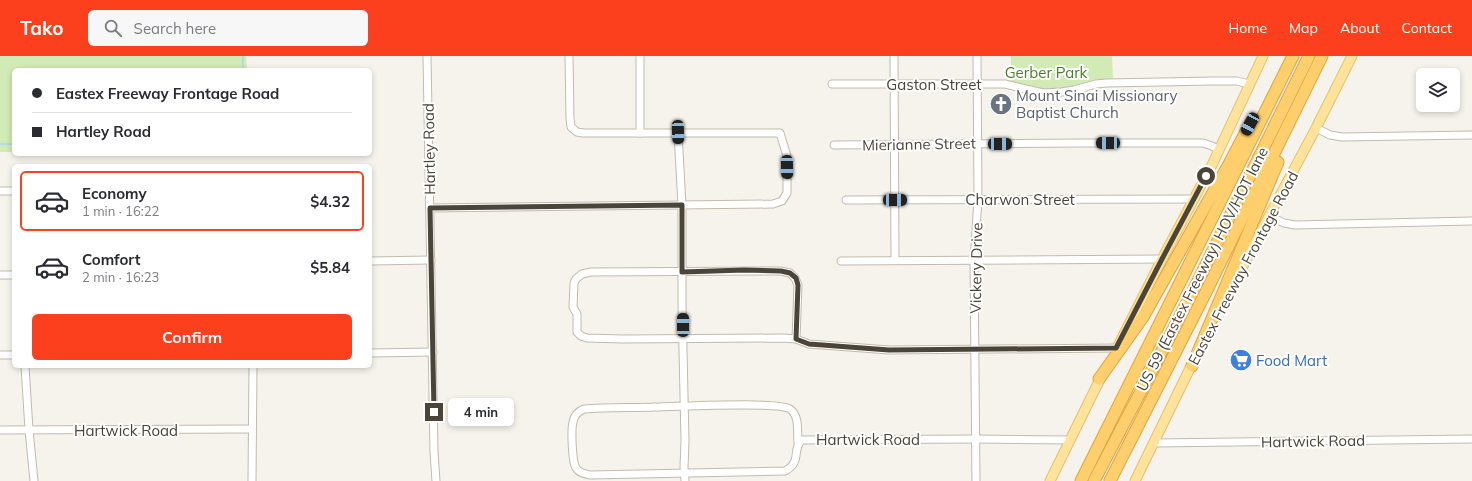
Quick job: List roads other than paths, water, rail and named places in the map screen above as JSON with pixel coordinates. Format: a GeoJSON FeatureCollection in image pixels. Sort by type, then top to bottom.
{"type":"FeatureCollection","features":[{"type":"Feature","properties":{"kind":"highway"},"geometry":{"type":"LineString","coordinates":[[1081,481],[1293,56]]}},
{"type":"Feature","properties":{"kind":"highway","name":"US 59 (Eastex Freeway) HOV/HOT lane"},"geometry":{"type":"LineString","coordinates":[[1094,481],[1191,295],[1309,56]]}},
{"type":"Feature","properties":{"kind":"highway"},"geometry":{"type":"LineString","coordinates":[[1110,481],[1322,56]]}},
{"type":"Feature","properties":{"kind":"highway"},"geometry":{"type":"LineString","coordinates":[[1099,379],[1143,317],[1228,166],[1272,83],[1286,69]]}},
{"type":"Feature","properties":{"kind":"highway"},"geometry":{"type":"LineString","coordinates":[[1192,366],[1287,141],[1293,115]]}},
{"type":"Feature","properties":{"kind":"main road"},"geometry":{"type":"LineString","coordinates":[[1050,481],[1099,379],[1195,199],[1263,56]]}},
{"type":"Feature","properties":{"kind":"main road","name":"Eastex Freeway Frontage Road"},"geometry":{"type":"LineString","coordinates":[[1135,481],[1192,366],[1352,56]]}},
{"type":"Feature","properties":{"kind":"street","name":"Hartley Road"},"geometry":{"type":"LineString","coordinates":[[428,56],[434,452],[436,481]]}},
{"type":"Feature","properties":{"kind":"street"},"geometry":{"type":"LineString","coordinates":[[430,208],[682,205],[778,203],[782,201],[787,193],[787,156],[780,134],[678,132],[583,134],[577,132],[571,127],[570,118],[569,56]]}},
{"type":"Feature","properties":{"kind":"street"},"geometry":{"type":"LineString","coordinates":[[640,56],[640,133]]}},
{"type":"Feature","properties":{"kind":"street"},"geometry":{"type":"LineString","coordinates":[[894,56],[895,260]]}},
{"type":"Feature","properties":{"kind":"street","name":"Vickery Drive"},"geometry":{"type":"LineString","coordinates":[[976,481],[974,260],[978,200],[979,144],[977,56]]}},
{"type":"Feature","properties":{"kind":"street","name":"Gaston Street"},"geometry":{"type":"LineString","coordinates":[[832,84],[1005,84],[1042,93],[1061,92],[1096,84],[1108,83],[1237,81],[1249,84]]}},
{"type":"Feature","properties":{"kind":"street"},"geometry":{"type":"LineString","coordinates":[[1316,128],[1330,135],[1342,137],[1472,134]]}},
{"type":"Feature","properties":{"kind":"street"},"geometry":{"type":"LineString","coordinates":[[678,132],[682,205],[685,477]]}},
{"type":"Feature","properties":{"kind":"street","name":"Mierianne Street"},"geometry":{"type":"LineString","coordinates":[[834,145],[1203,143],[1219,150]]}},
{"type":"Feature","properties":{"kind":"street"},"geometry":{"type":"LineString","coordinates":[[0,191],[12,191]]}},
{"type":"Feature","properties":{"kind":"street","name":"Charwon Street"},"geometry":{"type":"LineString","coordinates":[[846,200],[1195,199]]}},
{"type":"Feature","properties":{"kind":"street"},"geometry":{"type":"LineString","coordinates":[[1269,216],[1284,223],[1295,225],[1472,221]]}},
{"type":"Feature","properties":{"kind":"street"},"geometry":{"type":"LineString","coordinates":[[841,261],[1162,259]]}},
{"type":"Feature","properties":{"kind":"street"},"geometry":{"type":"LineString","coordinates":[[372,261],[431,260]]}},
{"type":"Feature","properties":{"kind":"street"},"geometry":{"type":"LineString","coordinates":[[796,339],[798,285],[796,278],[790,273],[781,271],[744,270],[682,272],[586,272],[579,276],[574,283],[573,307],[577,314],[577,332],[581,336],[597,339],[765,337],[796,339],[809,344],[889,350],[1116,348]]}},
{"type":"Feature","properties":{"kind":"street"},"geometry":{"type":"LineString","coordinates":[[0,275],[12,275]]}},
{"type":"Feature","properties":{"kind":"street"},"geometry":{"type":"LineString","coordinates":[[372,353],[433,352]]}},
{"type":"Feature","properties":{"kind":"street"},"geometry":{"type":"LineString","coordinates":[[0,355],[12,355]]}},
{"type":"Feature","properties":{"kind":"street"},"geometry":{"type":"LineString","coordinates":[[25,368],[34,481]]}},
{"type":"Feature","properties":{"kind":"street"},"geometry":{"type":"LineString","coordinates":[[252,481],[253,368]]}},
{"type":"Feature","properties":{"kind":"street"},"geometry":{"type":"LineString","coordinates":[[684,407],[785,407],[794,413],[797,419],[798,444]]}},
{"type":"Feature","properties":{"kind":"street","name":"Hartwick Road"},"geometry":{"type":"LineString","coordinates":[[684,407],[584,408],[579,411],[573,422],[574,458],[577,469],[583,474],[685,477],[785,471],[792,467],[796,461],[798,444],[802,440],[1070,440]]}},
{"type":"Feature","properties":{"kind":"street","name":"Hartwick Road"},"geometry":{"type":"LineString","coordinates":[[0,430],[252,429]]}},
{"type":"Feature","properties":{"kind":"street","name":"Hartwick Road"},"geometry":{"type":"LineString","coordinates":[[1154,443],[1472,439]]}},
{"type":"Feature","properties":{"kind":"waterway"},"geometry":{"type":"LineString","coordinates":[[243,56],[243,68]]}},
{"type":"Feature","properties":{"kind":"waterway"},"geometry":{"type":"LineString","coordinates":[[0,144],[12,144]]}},
{"type":"Feature","properties":{"kind":"place","name":"Mount Sinai Missionary Baptist Church"},"geometry":{"type":"Point","coordinates":[1001,104]}},
{"type":"Feature","properties":{"kind":"place","name":"Food Mart"},"geometry":{"type":"Point","coordinates":[1241,360]}},
{"type":"Feature","properties":{"kind":"park label","name":"Gerber Park"},"geometry":{"type":"Point","coordinates":[1046,72]}}]}
